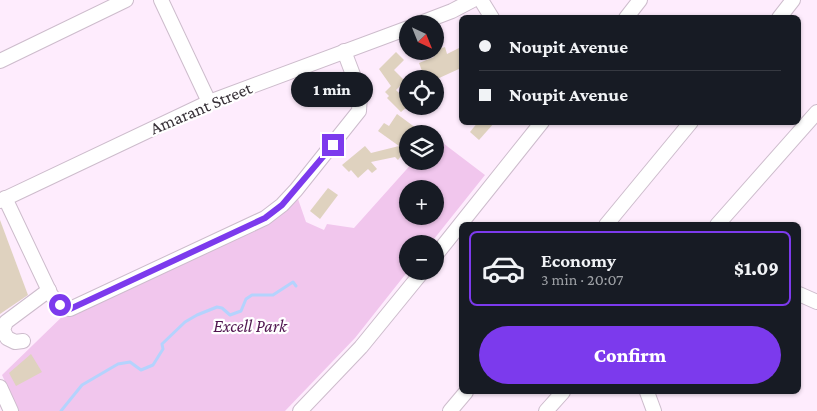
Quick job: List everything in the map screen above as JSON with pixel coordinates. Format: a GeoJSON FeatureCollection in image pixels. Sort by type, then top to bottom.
{"type":"FeatureCollection","features":[{"type":"Feature","properties":{"kind":"street"},"geometry":{"type":"LineString","coordinates":[[0,60],[126,0]]}},
{"type":"Feature","properties":{"kind":"street"},"geometry":{"type":"LineString","coordinates":[[161,0],[209,102]]}},
{"type":"Feature","properties":{"kind":"street"},"geometry":{"type":"LineString","coordinates":[[442,15],[473,0]]}},
{"type":"Feature","properties":{"kind":"street"},"geometry":{"type":"LineString","coordinates":[[481,0],[490,15]]}},
{"type":"Feature","properties":{"kind":"street"},"geometry":{"type":"LineString","coordinates":[[628,15],[640,0]]}},
{"type":"Feature","properties":{"kind":"street"},"geometry":{"type":"LineString","coordinates":[[781,15],[793,0]]}},
{"type":"Feature","properties":{"kind":"street","name":"Amarant Street"},"geometry":{"type":"LineString","coordinates":[[2,199],[209,102],[399,31]]}},
{"type":"Feature","properties":{"kind":"street"},"geometry":{"type":"LineString","coordinates":[[2,199],[49,290],[57,302],[70,309],[273,214],[296,190],[359,111],[360,93],[344,51]]}},
{"type":"Feature","properties":{"kind":"street"},"geometry":{"type":"LineString","coordinates":[[721,222],[817,112]]}},
{"type":"Feature","properties":{"kind":"street"},"geometry":{"type":"LineString","coordinates":[[462,222],[540,125]]}},
{"type":"Feature","properties":{"kind":"street"},"geometry":{"type":"LineString","coordinates":[[608,222],[689,125]]}},
{"type":"Feature","properties":{"kind":"street"},"geometry":{"type":"LineString","coordinates":[[444,245],[459,226]]}},
{"type":"Feature","properties":{"kind":"street"},"geometry":{"type":"LineString","coordinates":[[300,411],[361,347],[416,280]]}},
{"type":"Feature","properties":{"kind":"street"},"geometry":{"type":"LineString","coordinates":[[23,341],[16,342],[7,338],[3,330],[6,322],[49,290]]}},
{"type":"Feature","properties":{"kind":"street"},"geometry":{"type":"LineString","coordinates":[[801,295],[817,302]]}},
{"type":"Feature","properties":{"kind":"street"},"geometry":{"type":"LineString","coordinates":[[0,387],[11,411]]}},
{"type":"Feature","properties":{"kind":"street"},"geometry":{"type":"LineString","coordinates":[[450,411],[464,394]]}},
{"type":"Feature","properties":{"kind":"street"},"geometry":{"type":"LineString","coordinates":[[546,411],[561,394]]}},
{"type":"Feature","properties":{"kind":"street"},"geometry":{"type":"LineString","coordinates":[[648,394],[654,411]]}},
{"type":"Feature","properties":{"kind":"green space","name":"Excell Park"},"geometry":{"type":"Polygon","coordinates":[[[444,144],[485,175],[437,235],[399,235],[399,280],[401,280],[355,338],[285,411],[19,411],[2,375],[70,309],[99,302],[268,225],[298,199],[306,222],[324,230],[327,224],[354,228],[406,170],[444,170],[444,144]]]}},
{"type":"Feature","properties":{"kind":"building"},"geometry":{"type":"Polygon","coordinates":[[[444,47],[447,54],[459,48],[459,69],[444,76],[444,70],[422,70],[419,63],[426,60],[444,60],[444,47]]]}},
{"type":"Feature","properties":{"kind":"building"},"geometry":{"type":"Polygon","coordinates":[[[396,52],[399,55],[399,60],[404,60],[394,70],[399,75],[399,87],[396,90],[399,93],[399,110],[387,98],[389,96],[385,92],[391,86],[379,69],[396,52]]]}},
{"type":"Feature","properties":{"kind":"building"},"geometry":{"type":"Polygon","coordinates":[[[397,114],[412,125],[399,125],[399,146],[378,131],[384,123],[389,126],[397,114]]]}},
{"type":"Feature","properties":{"kind":"building"},"geometry":{"type":"Polygon","coordinates":[[[476,125],[492,125],[479,140],[470,132],[476,125]]]}},
{"type":"Feature","properties":{"kind":"building"},"geometry":{"type":"Polygon","coordinates":[[[365,146],[371,153],[399,146],[398,160],[395,157],[371,162],[377,169],[372,173],[368,169],[358,178],[351,170],[349,172],[342,165],[365,146]]]}},
{"type":"Feature","properties":{"kind":"building"},"geometry":{"type":"Polygon","coordinates":[[[328,188],[338,195],[320,219],[310,211],[328,188]]]}},
{"type":"Feature","properties":{"kind":"building"},"geometry":{"type":"Polygon","coordinates":[[[0,220],[28,295],[0,314],[0,220]]]}},
{"type":"Feature","properties":{"kind":"building"},"geometry":{"type":"Polygon","coordinates":[[[31,354],[42,372],[16,386],[9,373],[31,354]]]}},
{"type":"Feature","properties":{"kind":"waterway"},"geometry":{"type":"LineString","coordinates":[[61,411],[82,385],[118,364],[130,362],[141,370],[153,365],[163,349],[162,344],[185,322],[197,315],[217,307],[222,308],[230,315],[241,311],[246,299],[252,295],[273,295],[293,282],[296,286]]}},
{"type":"Feature","properties":{"kind":"route"},"geometry":{"type":"LineString","coordinates":[[60,305],[70,309],[273,214],[296,190],[333,145]]}}]}
